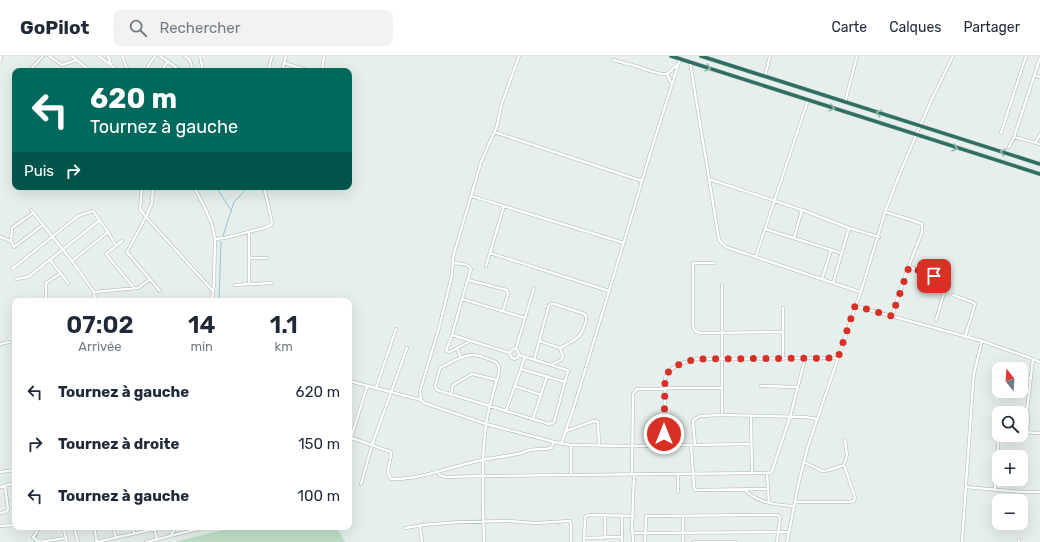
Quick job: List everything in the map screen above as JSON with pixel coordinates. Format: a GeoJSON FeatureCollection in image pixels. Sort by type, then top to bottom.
{"type":"FeatureCollection","features":[{"type":"Feature","properties":{"kind":"highway"},"geometry":{"type":"LineString","coordinates":[[671,56],[1040,174]]}},
{"type":"Feature","properties":{"kind":"highway"},"geometry":{"type":"LineString","coordinates":[[702,56],[1040,164]]}},
{"type":"Feature","properties":{"kind":"street"},"geometry":{"type":"LineString","coordinates":[[32,68],[43,56]]}},
{"type":"Feature","properties":{"kind":"street"},"geometry":{"type":"LineString","coordinates":[[49,56],[62,65],[77,60]]}},
{"type":"Feature","properties":{"kind":"street"},"geometry":{"type":"LineString","coordinates":[[72,56],[87,68]]}},
{"type":"Feature","properties":{"kind":"street"},"geometry":{"type":"LineString","coordinates":[[99,56],[114,68]]}},
{"type":"Feature","properties":{"kind":"street"},"geometry":{"type":"LineString","coordinates":[[108,56],[112,66]]}},
{"type":"Feature","properties":{"kind":"street"},"geometry":{"type":"LineString","coordinates":[[122,56],[127,68]]}},
{"type":"Feature","properties":{"kind":"street"},"geometry":{"type":"LineString","coordinates":[[148,68],[155,56]]}},
{"type":"Feature","properties":{"kind":"street"},"geometry":{"type":"LineString","coordinates":[[160,56],[177,68]]}},
{"type":"Feature","properties":{"kind":"street"},"geometry":{"type":"LineString","coordinates":[[185,56],[190,58],[192,68]]}},
{"type":"Feature","properties":{"kind":"street"},"geometry":{"type":"LineString","coordinates":[[200,56],[202,68]]}},
{"type":"Feature","properties":{"kind":"street"},"geometry":{"type":"LineString","coordinates":[[269,68],[272,56]]}},
{"type":"Feature","properties":{"kind":"street"},"geometry":{"type":"LineString","coordinates":[[283,68],[286,56]]}},
{"type":"Feature","properties":{"kind":"street"},"geometry":{"type":"LineString","coordinates":[[322,68],[324,56]]}},
{"type":"Feature","properties":{"kind":"street"},"geometry":{"type":"LineString","coordinates":[[421,400],[420,391],[439,328],[452,275],[454,263],[453,257],[481,162],[497,126],[500,106],[519,56]]}},
{"type":"Feature","properties":{"kind":"street"},"geometry":{"type":"LineString","coordinates":[[765,76],[770,56]]}},
{"type":"Feature","properties":{"kind":"street"},"geometry":{"type":"LineString","coordinates":[[845,102],[857,56]]}},
{"type":"Feature","properties":{"kind":"street"},"geometry":{"type":"LineString","coordinates":[[787,542],[804,462],[885,212],[916,135],[953,56]]}},
{"type":"Feature","properties":{"kind":"street"},"geometry":{"type":"LineString","coordinates":[[1001,132],[1026,56]]}},
{"type":"Feature","properties":{"kind":"street"},"geometry":{"type":"LineString","coordinates":[[0,62],[1,58]]}},
{"type":"Feature","properties":{"kind":"street"},"geometry":{"type":"LineString","coordinates":[[1009,147],[1014,137],[1040,58]]}},
{"type":"Feature","properties":{"kind":"street"},"geometry":{"type":"LineString","coordinates":[[561,444],[573,410],[680,59]]}},
{"type":"Feature","properties":{"kind":"street"},"geometry":{"type":"LineString","coordinates":[[613,60],[660,74],[667,74],[678,64]]}},
{"type":"Feature","properties":{"kind":"street"},"geometry":{"type":"LineString","coordinates":[[163,68],[168,61]]}},
{"type":"Feature","properties":{"kind":"street"},"geometry":{"type":"LineString","coordinates":[[690,62],[719,240],[726,247],[860,292]]}},
{"type":"Feature","properties":{"kind":"street"},"geometry":{"type":"LineString","coordinates":[[284,63],[300,68]]}},
{"type":"Feature","properties":{"kind":"street"},"geometry":{"type":"LineString","coordinates":[[667,74],[672,85]]}},
{"type":"Feature","properties":{"kind":"street"},"geometry":{"type":"LineString","coordinates":[[1034,75],[1040,77]]}},
{"type":"Feature","properties":{"kind":"street"},"geometry":{"type":"LineString","coordinates":[[756,256],[808,100]]}},
{"type":"Feature","properties":{"kind":"street"},"geometry":{"type":"LineString","coordinates":[[494,132],[642,180]]}},
{"type":"Feature","properties":{"kind":"street"},"geometry":{"type":"LineString","coordinates":[[1036,142],[1040,134]]}},
{"type":"Feature","properties":{"kind":"street"},"geometry":{"type":"LineString","coordinates":[[1014,137],[1040,144]]}},
{"type":"Feature","properties":{"kind":"street"},"geometry":{"type":"LineString","coordinates":[[709,179],[802,210],[849,228],[878,236]]}},
{"type":"Feature","properties":{"kind":"street"},"geometry":{"type":"LineString","coordinates":[[142,190],[140,209],[213,291]]}},
{"type":"Feature","properties":{"kind":"street"},"geometry":{"type":"LineString","coordinates":[[153,190],[152,203],[127,252],[160,291]]}},
{"type":"Feature","properties":{"kind":"street"},"geometry":{"type":"LineString","coordinates":[[196,190],[212,224],[215,239],[212,298]]}},
{"type":"Feature","properties":{"kind":"street"},"geometry":{"type":"LineString","coordinates":[[215,239],[225,238],[271,225],[272,222],[265,190]]}},
{"type":"Feature","properties":{"kind":"street"},"geometry":{"type":"LineString","coordinates":[[471,196],[624,243]]}},
{"type":"Feature","properties":{"kind":"street"},"geometry":{"type":"LineString","coordinates":[[486,266],[504,206]]}},
{"type":"Feature","properties":{"kind":"street"},"geometry":{"type":"LineString","coordinates":[[31,210],[72,261],[94,292],[95,298]]}},
{"type":"Feature","properties":{"kind":"street"},"geometry":{"type":"LineString","coordinates":[[794,238],[802,210]]}},
{"type":"Feature","properties":{"kind":"street"},"geometry":{"type":"LineString","coordinates":[[12,269],[78,216],[88,212],[94,211],[116,246]]}},
{"type":"Feature","properties":{"kind":"street"},"geometry":{"type":"LineString","coordinates":[[885,212],[922,224],[923,229],[892,316]]}},
{"type":"Feature","properties":{"kind":"street"},"geometry":{"type":"LineString","coordinates":[[34,213],[12,228],[11,241],[14,247],[43,225]]}},
{"type":"Feature","properties":{"kind":"street"},"geometry":{"type":"LineString","coordinates":[[16,279],[28,277],[100,220]]}},
{"type":"Feature","properties":{"kind":"street"},"geometry":{"type":"LineString","coordinates":[[833,283],[849,228]]}},
{"type":"Feature","properties":{"kind":"street"},"geometry":{"type":"LineString","coordinates":[[765,229],[841,253]]}},
{"type":"Feature","properties":{"kind":"street"},"geometry":{"type":"LineString","coordinates":[[72,261],[108,232]]}},
{"type":"Feature","properties":{"kind":"street"},"geometry":{"type":"LineString","coordinates":[[248,232],[249,284]]}},
{"type":"Feature","properties":{"kind":"street"},"geometry":{"type":"LineString","coordinates":[[0,237],[11,241]]}},
{"type":"Feature","properties":{"kind":"street"},"geometry":{"type":"LineString","coordinates":[[122,241],[106,254],[134,288]]}},
{"type":"Feature","properties":{"kind":"street"},"geometry":{"type":"LineString","coordinates":[[822,279],[831,250]]}},
{"type":"Feature","properties":{"kind":"street"},"geometry":{"type":"LineString","coordinates":[[490,253],[609,291]]}},
{"type":"Feature","properties":{"kind":"street"},"geometry":{"type":"LineString","coordinates":[[249,258],[267,258]]}},
{"type":"Feature","properties":{"kind":"street"},"geometry":{"type":"LineString","coordinates":[[50,260],[68,283]]}},
{"type":"Feature","properties":{"kind":"street"},"geometry":{"type":"LineString","coordinates":[[714,262],[692,263],[693,326],[695,331],[700,333],[783,332]]}},
{"type":"Feature","properties":{"kind":"street"},"geometry":{"type":"LineString","coordinates":[[454,263],[466,264],[470,267],[471,271],[446,351],[450,352],[470,341]]}},
{"type":"Feature","properties":{"kind":"street"},"geometry":{"type":"LineString","coordinates":[[909,267],[946,282],[936,320]]}},
{"type":"Feature","properties":{"kind":"street"},"geometry":{"type":"LineString","coordinates":[[46,298],[46,283],[61,273]]}},
{"type":"Feature","properties":{"kind":"street"},"geometry":{"type":"LineString","coordinates":[[94,292],[138,288],[150,279]]}},
{"type":"Feature","properties":{"kind":"street"},"geometry":{"type":"LineString","coordinates":[[468,280],[507,290],[508,294],[503,311]]}},
{"type":"Feature","properties":{"kind":"street"},"geometry":{"type":"LineString","coordinates":[[235,285],[272,283]]}},
{"type":"Feature","properties":{"kind":"street"},"geometry":{"type":"LineString","coordinates":[[722,285],[722,415]]}},
{"type":"Feature","properties":{"kind":"street"},"geometry":{"type":"LineString","coordinates":[[510,353],[516,348],[534,288]]}},
{"type":"Feature","properties":{"kind":"street"},"geometry":{"type":"LineString","coordinates":[[953,295],[975,304],[965,337]]}},
{"type":"Feature","properties":{"kind":"street"},"geometry":{"type":"LineString","coordinates":[[462,299],[525,318]]}},
{"type":"Feature","properties":{"kind":"street"},"geometry":{"type":"LineString","coordinates":[[534,360],[539,341],[549,305],[554,304],[585,314],[587,319],[578,338],[560,348],[539,341]]}},
{"type":"Feature","properties":{"kind":"street"},"geometry":{"type":"LineString","coordinates":[[855,306],[982,342],[1040,362]]}},
{"type":"Feature","properties":{"kind":"street"},"geometry":{"type":"LineString","coordinates":[[783,308],[783,359]]}},
{"type":"Feature","properties":{"kind":"street"},"geometry":{"type":"LineString","coordinates":[[376,388],[396,329]]}},
{"type":"Feature","properties":{"kind":"street"},"geometry":{"type":"LineString","coordinates":[[452,335],[510,353],[511,357],[514,359],[519,355]]}},
{"type":"Feature","properties":{"kind":"street"},"geometry":{"type":"LineString","coordinates":[[0,344],[9,342]]}},
{"type":"Feature","properties":{"kind":"street"},"geometry":{"type":"LineString","coordinates":[[962,542],[974,373],[982,342]]}},
{"type":"Feature","properties":{"kind":"street"},"geometry":{"type":"LineString","coordinates":[[361,484],[372,445],[407,348]]}},
{"type":"Feature","properties":{"kind":"street"},"geometry":{"type":"LineString","coordinates":[[457,348],[461,358]]}},
{"type":"Feature","properties":{"kind":"street"},"geometry":{"type":"LineString","coordinates":[[516,348],[519,355]]}},
{"type":"Feature","properties":{"kind":"street"},"geometry":{"type":"LineString","coordinates":[[550,365],[561,360],[563,357],[560,348]]}},
{"type":"Feature","properties":{"kind":"street"},"geometry":{"type":"LineString","coordinates":[[484,542],[483,461],[486,424],[490,406],[497,380],[499,370],[496,362],[474,354],[442,367],[439,370],[435,386],[437,390],[451,394],[490,406],[506,411],[549,424],[554,422],[568,372],[567,370],[519,355]]}},
{"type":"Feature","properties":{"kind":"street"},"geometry":{"type":"LineString","coordinates":[[506,411],[525,357]]}},
{"type":"Feature","properties":{"kind":"street"},"geometry":{"type":"LineString","coordinates":[[664,445],[664,398],[666,374],[675,367],[687,361],[696,359],[838,358]]}},
{"type":"Feature","properties":{"kind":"street"},"geometry":{"type":"LineString","coordinates":[[438,471],[440,476],[446,477],[767,473],[772,471],[790,417],[805,359]]}},
{"type":"Feature","properties":{"kind":"street"},"geometry":{"type":"LineString","coordinates":[[1026,406],[1033,359]]}},
{"type":"Feature","properties":{"kind":"street"},"geometry":{"type":"LineString","coordinates":[[521,369],[565,382]]}},
{"type":"Feature","properties":{"kind":"street"},"geometry":{"type":"LineString","coordinates":[[451,394],[453,385],[472,374],[497,380]]}},
{"type":"Feature","properties":{"kind":"street"},"geometry":{"type":"LineString","coordinates":[[533,419],[547,376]]}},
{"type":"Feature","properties":{"kind":"street"},"geometry":{"type":"LineString","coordinates":[[352,382],[421,400],[424,403],[486,424],[561,444],[632,446],[751,444]]}},
{"type":"Feature","properties":{"kind":"street"},"geometry":{"type":"LineString","coordinates":[[515,386],[541,395]]}},
{"type":"Feature","properties":{"kind":"street"},"geometry":{"type":"LineString","coordinates":[[761,386],[798,387]]}},
{"type":"Feature","properties":{"kind":"street"},"geometry":{"type":"LineString","coordinates":[[352,432],[367,387]]}},
{"type":"Feature","properties":{"kind":"street"},"geometry":{"type":"LineString","coordinates":[[633,542],[633,394],[637,389],[722,388]]}},
{"type":"Feature","properties":{"kind":"street"},"geometry":{"type":"LineString","coordinates":[[768,489],[695,490],[693,474],[693,422],[695,419],[700,416],[722,415],[805,417],[818,419]]}},
{"type":"Feature","properties":{"kind":"street"},"geometry":{"type":"LineString","coordinates":[[752,416],[752,473]]}},
{"type":"Feature","properties":{"kind":"street"},"geometry":{"type":"LineString","coordinates":[[566,431],[594,421],[598,422],[599,445]]}},
{"type":"Feature","properties":{"kind":"street"},"geometry":{"type":"LineString","coordinates":[[1028,432],[1040,434]]}},
{"type":"Feature","properties":{"kind":"street"},"geometry":{"type":"LineString","coordinates":[[352,439],[391,452],[388,472],[391,479],[411,477],[472,462],[522,453],[528,450],[551,448],[554,442]]}},
{"type":"Feature","properties":{"kind":"street"},"geometry":{"type":"LineString","coordinates":[[795,502],[854,501],[855,496],[844,465],[847,455],[845,440]]}},
{"type":"Feature","properties":{"kind":"street"},"geometry":{"type":"LineString","coordinates":[[995,489],[998,442]]}},
{"type":"Feature","properties":{"kind":"street"},"geometry":{"type":"LineString","coordinates":[[570,475],[571,445]]}},
{"type":"Feature","properties":{"kind":"street"},"geometry":{"type":"LineString","coordinates":[[804,462],[822,471],[844,465]]}},
{"type":"Feature","properties":{"kind":"street"},"geometry":{"type":"LineString","coordinates":[[0,472],[12,470]]}},
{"type":"Feature","properties":{"kind":"street"},"geometry":{"type":"LineString","coordinates":[[767,473],[770,503]]}},
{"type":"Feature","properties":{"kind":"street"},"geometry":{"type":"LineString","coordinates":[[678,474],[678,492]]}},
{"type":"Feature","properties":{"kind":"street"},"geometry":{"type":"LineString","coordinates":[[0,487],[12,485]]}},
{"type":"Feature","properties":{"kind":"street"},"geometry":{"type":"LineString","coordinates":[[0,513],[8,510],[5,486]]}},
{"type":"Feature","properties":{"kind":"street"},"geometry":{"type":"LineString","coordinates":[[966,487],[1021,492],[1040,492]]}},
{"type":"Feature","properties":{"kind":"street"},"geometry":{"type":"LineString","coordinates":[[743,489],[748,494],[760,501],[778,505],[794,506]]}},
{"type":"Feature","properties":{"kind":"street"},"geometry":{"type":"LineString","coordinates":[[605,515],[605,538]]}},
{"type":"Feature","properties":{"kind":"street"},"geometry":{"type":"LineString","coordinates":[[622,515],[622,542]]}},
{"type":"Feature","properties":{"kind":"street"},"geometry":{"type":"LineString","coordinates":[[645,542],[646,516],[778,515],[780,518],[776,542]]}},
{"type":"Feature","properties":{"kind":"street"},"geometry":{"type":"LineString","coordinates":[[622,538],[584,540],[586,516],[633,516]]}},
{"type":"Feature","properties":{"kind":"street"},"geometry":{"type":"LineString","coordinates":[[683,516],[683,542]]}},
{"type":"Feature","properties":{"kind":"street"},"geometry":{"type":"LineString","coordinates":[[406,528],[459,522],[509,521],[536,523],[570,521],[571,542]]}},
{"type":"Feature","properties":{"kind":"street"},"geometry":{"type":"LineString","coordinates":[[0,526],[12,525]]}},
{"type":"Feature","properties":{"kind":"street"},"geometry":{"type":"LineString","coordinates":[[420,526],[422,542]]}},
{"type":"Feature","properties":{"kind":"street"},"geometry":{"type":"LineString","coordinates":[[37,530],[34,538],[39,542],[66,538]]}},
{"type":"Feature","properties":{"kind":"street"},"geometry":{"type":"LineString","coordinates":[[64,530],[67,542]]}},
{"type":"Feature","properties":{"kind":"street"},"geometry":{"type":"LineString","coordinates":[[75,530],[78,542]]}},
{"type":"Feature","properties":{"kind":"street"},"geometry":{"type":"LineString","coordinates":[[95,530],[97,542],[146,530]]}},
{"type":"Feature","properties":{"kind":"street"},"geometry":{"type":"LineString","coordinates":[[114,530],[116,538]]}},
{"type":"Feature","properties":{"kind":"street"},"geometry":{"type":"LineString","coordinates":[[154,530],[157,540]]}},
{"type":"Feature","properties":{"kind":"street"},"geometry":{"type":"LineString","coordinates":[[171,536],[174,530]]}},
{"type":"Feature","properties":{"kind":"street"},"geometry":{"type":"LineString","coordinates":[[146,542],[188,530]]}},
{"type":"Feature","properties":{"kind":"street"},"geometry":{"type":"LineString","coordinates":[[632,533],[789,532]]}},
{"type":"Feature","properties":{"kind":"street"},"geometry":{"type":"LineString","coordinates":[[694,542],[735,542],[735,533]]}},
{"type":"Feature","properties":{"kind":"green space"},"geometry":{"type":"Polygon","coordinates":[[[224,530],[338,530],[345,542],[174,542],[224,530]]]}},
{"type":"Feature","properties":{"kind":"waterway"},"geometry":{"type":"LineString","coordinates":[[218,190],[231,210]]}},
{"type":"Feature","properties":{"kind":"waterway"},"geometry":{"type":"LineString","coordinates":[[223,236],[234,202],[245,190]]}},
{"type":"Feature","properties":{"kind":"waterway"},"geometry":{"type":"LineString","coordinates":[[219,298],[221,242]]}},
{"type":"Feature","properties":{"kind":"waterway"},"geometry":{"type":"LineString","coordinates":[[36,538],[39,530]]}},
{"type":"Feature","properties":{"kind":"route"},"geometry":{"type":"LineString","coordinates":[[664,434],[665,378],[666,374],[675,367],[687,361],[696,359],[731,360],[838,358],[855,306],[892,316],[909,267],[934,276]]}}]}
